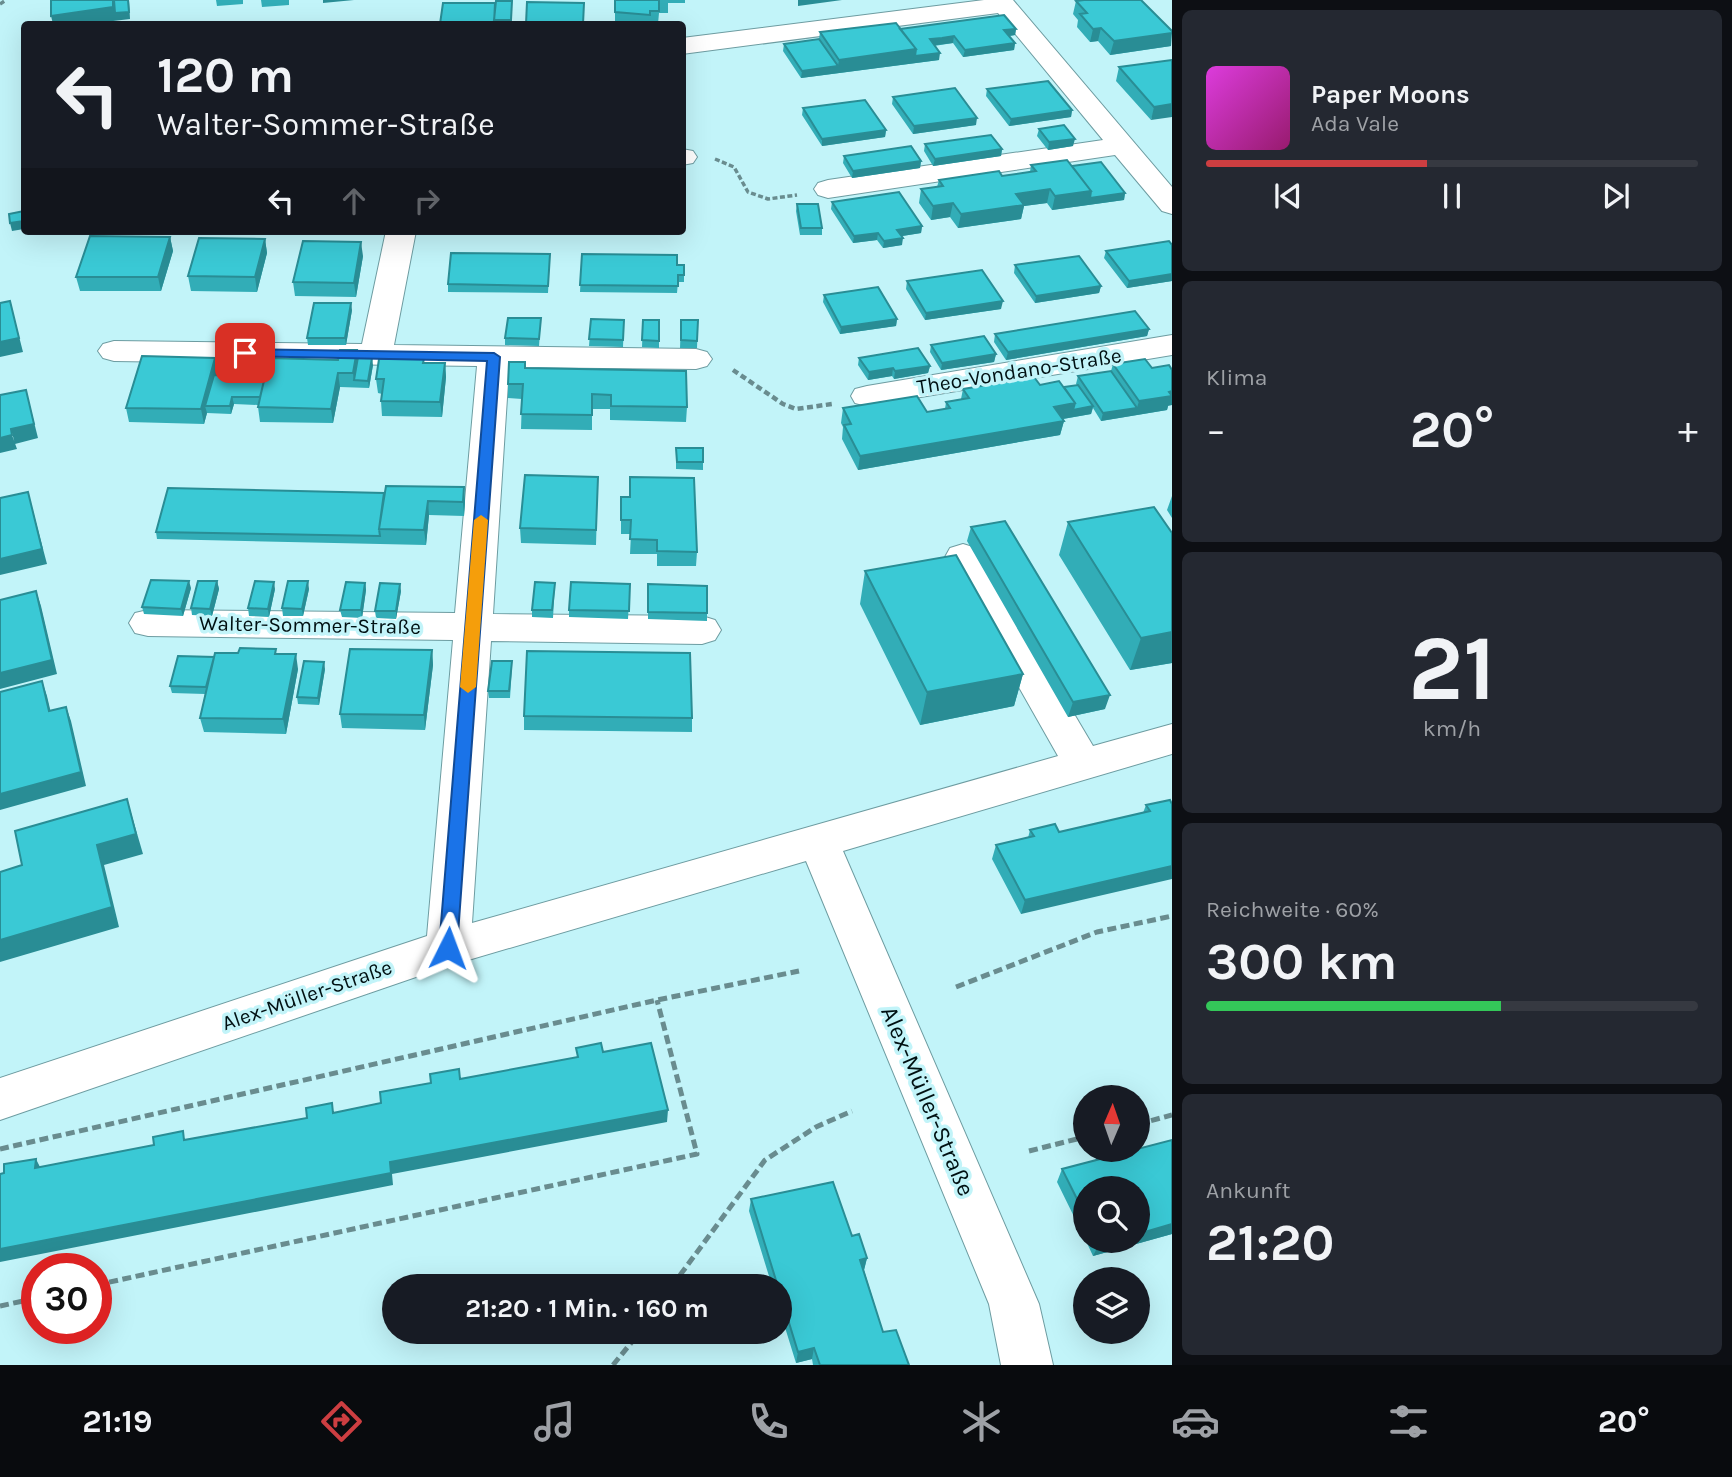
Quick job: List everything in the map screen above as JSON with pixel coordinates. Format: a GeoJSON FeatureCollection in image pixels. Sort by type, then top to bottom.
{"type":"FeatureCollection","features":[{"type":"Feature","properties":{"kind":"street"},"geometry":{"type":"LineString","coordinates":[[686,46],[1004,5],[1172,205]]}},
{"type":"Feature","properties":{"kind":"street"},"geometry":{"type":"LineString","coordinates":[[828,189],[1122,146]]}},
{"type":"Feature","properties":{"kind":"street"},"geometry":{"type":"LineString","coordinates":[[376,355],[400,235]]}},
{"type":"Feature","properties":{"kind":"street","name":"Theo-Vondano-Straße"},"geometry":{"type":"LineString","coordinates":[[867,396],[1172,345]]}},
{"type":"Feature","properties":{"kind":"street"},"geometry":{"type":"LineString","coordinates":[[114,351],[696,359]]}},
{"type":"Feature","properties":{"kind":"street"},"geometry":{"type":"LineString","coordinates":[[448,948],[494,357]]}},
{"type":"Feature","properties":{"kind":"street"},"geometry":{"type":"LineString","coordinates":[[963,556],[1083,764]]}},
{"type":"Feature","properties":{"kind":"street","name":"Walter-Sommer-Straße"},"geometry":{"type":"LineString","coordinates":[[148,623],[702,630]]}},
{"type":"Feature","properties":{"kind":"street","name":"Alex-Müller-Straße"},"geometry":{"type":"LineString","coordinates":[[0,1099],[448,948],[1172,739]]}},
{"type":"Feature","properties":{"kind":"street","name":"Alex-Müller-Straße"},"geometry":{"type":"LineString","coordinates":[[818,840],[1014,1304],[1027,1365]]}},
{"type":"Feature","properties":{"kind":"path"},"geometry":{"type":"LineString","coordinates":[[0,4],[6,0]]}},
{"type":"Feature","properties":{"kind":"path"},"geometry":{"type":"LineString","coordinates":[[686,157],[714,158],[734,167],[748,192],[768,199],[828,189]]}},
{"type":"Feature","properties":{"kind":"path"},"geometry":{"type":"LineString","coordinates":[[696,359],[720,362],[783,404],[796,409],[815,408],[867,396]]}},
{"type":"Feature","properties":{"kind":"path"},"geometry":{"type":"LineString","coordinates":[[956,987],[1097,932],[1172,916]]}},
{"type":"Feature","properties":{"kind":"path"},"geometry":{"type":"LineString","coordinates":[[0,1149],[657,1000],[799,971]]}},
{"type":"Feature","properties":{"kind":"path"},"geometry":{"type":"LineString","coordinates":[[112,1282],[697,1154],[657,1000]]}},
{"type":"Feature","properties":{"kind":"path"},"geometry":{"type":"LineString","coordinates":[[681,1274],[765,1160],[816,1127],[852,1111]]}},
{"type":"Feature","properties":{"kind":"path"},"geometry":{"type":"LineString","coordinates":[[1150,1121],[1172,1115]]}},
{"type":"Feature","properties":{"kind":"path"},"geometry":{"type":"LineString","coordinates":[[1029,1151],[1073,1140]]}},
{"type":"Feature","properties":{"kind":"path"},"geometry":{"type":"LineString","coordinates":[[0,1306],[21,1301]]}},
{"type":"Feature","properties":{"kind":"path"},"geometry":{"type":"LineString","coordinates":[[613,1365],[630,1344]]}},
{"type":"Feature","properties":{"kind":"building"},"geometry":{"type":"Polygon","coordinates":[[[51,0],[113,0],[113,7],[51,16],[51,0]]]}},
{"type":"Feature","properties":{"kind":"building"},"geometry":{"type":"Polygon","coordinates":[[[114,0],[128,0],[129,12],[115,13],[114,0]]]}},
{"type":"Feature","properties":{"kind":"building"},"geometry":{"type":"Polygon","coordinates":[[[615,0],[659,0],[659,11],[650,11],[650,15],[615,12],[615,0]]]}},
{"type":"Feature","properties":{"kind":"building"},"geometry":{"type":"Polygon","coordinates":[[[1141,0],[1172,33],[1114,41],[1101,28],[1093,29],[1080,14],[1087,13],[1076,1],[1141,0]]]}},
{"type":"Feature","properties":{"kind":"building"},"geometry":{"type":"Polygon","coordinates":[[[496,1],[512,1],[511,20],[494,20],[496,1]]]}},
{"type":"Feature","properties":{"kind":"building"},"geometry":{"type":"Polygon","coordinates":[[[527,2],[584,3],[583,21],[526,21],[527,2]]]}},
{"type":"Feature","properties":{"kind":"building"},"geometry":{"type":"Polygon","coordinates":[[[443,3],[495,3],[494,21],[440,21],[443,3]]]}},
{"type":"Feature","properties":{"kind":"building"},"geometry":{"type":"Polygon","coordinates":[[[1004,15],[1016,29],[1004,30],[1015,43],[965,50],[954,36],[930,39],[940,53],[915,56],[916,49],[900,29],[1004,15]]]}},
{"type":"Feature","properties":{"kind":"building"},"geometry":{"type":"Polygon","coordinates":[[[896,23],[916,49],[839,60],[820,32],[896,23]]]}},
{"type":"Feature","properties":{"kind":"building"},"geometry":{"type":"Polygon","coordinates":[[[819,39],[838,66],[802,71],[784,44],[819,39]]]}},
{"type":"Feature","properties":{"kind":"building"},"geometry":{"type":"Polygon","coordinates":[[[1172,60],[1172,104],[1154,107],[1119,67],[1172,60]]]}},
{"type":"Feature","properties":{"kind":"building"},"geometry":{"type":"Polygon","coordinates":[[[1048,81],[1072,110],[1011,119],[987,89],[1048,81]]]}},
{"type":"Feature","properties":{"kind":"building"},"geometry":{"type":"Polygon","coordinates":[[[955,88],[977,118],[914,126],[893,97],[955,88]]]}},
{"type":"Feature","properties":{"kind":"building"},"geometry":{"type":"Polygon","coordinates":[[[865,100],[886,130],[822,139],[803,108],[865,100]]]}},
{"type":"Feature","properties":{"kind":"building"},"geometry":{"type":"Polygon","coordinates":[[[1064,125],[1075,139],[1049,142],[1039,129],[1064,125]]]}},
{"type":"Feature","properties":{"kind":"building"},"geometry":{"type":"Polygon","coordinates":[[[991,135],[1002,149],[935,159],[925,144],[991,135]]]}},
{"type":"Feature","properties":{"kind":"building"},"geometry":{"type":"Polygon","coordinates":[[[911,146],[921,161],[853,171],[844,156],[911,146]]]}},
{"type":"Feature","properties":{"kind":"building"},"geometry":{"type":"Polygon","coordinates":[[[1067,160],[1091,191],[1055,196],[1050,189],[1016,194],[1024,205],[961,214],[953,203],[933,206],[921,189],[943,186],[939,180],[999,171],[1002,176],[1036,171],[1031,165],[1067,160]]]}},
{"type":"Feature","properties":{"kind":"building"},"geometry":{"type":"Polygon","coordinates":[[[1101,162],[1125,193],[1090,198],[1091,191],[1072,166],[1101,162]]]}},
{"type":"Feature","properties":{"kind":"building"},"geometry":{"type":"Polygon","coordinates":[[[899,192],[922,226],[897,230],[903,238],[884,241],[878,233],[854,236],[832,202],[899,192]]]}},
{"type":"Feature","properties":{"kind":"building"},"geometry":{"type":"Polygon","coordinates":[[[797,204],[818,204],[822,228],[801,228],[797,204]]]}},
{"type":"Feature","properties":{"kind":"building"},"geometry":{"type":"Polygon","coordinates":[[[21,212],[21,221],[10,223],[9,214],[21,212]]]}},
{"type":"Feature","properties":{"kind":"building"},"geometry":{"type":"Polygon","coordinates":[[[90,236],[170,237],[158,277],[76,277],[90,236]]]}},
{"type":"Feature","properties":{"kind":"building"},"geometry":{"type":"Polygon","coordinates":[[[199,238],[265,239],[255,277],[188,276],[199,238]]]}},
{"type":"Feature","properties":{"kind":"building"},"geometry":{"type":"Polygon","coordinates":[[[303,241],[361,242],[354,283],[293,282],[303,241]]]}},
{"type":"Feature","properties":{"kind":"building"},"geometry":{"type":"Polygon","coordinates":[[[1169,241],[1172,245],[1172,274],[1129,281],[1106,251],[1169,241]]]}},
{"type":"Feature","properties":{"kind":"building"},"geometry":{"type":"Polygon","coordinates":[[[451,253],[550,254],[548,286],[448,284],[451,253]]]}},
{"type":"Feature","properties":{"kind":"building"},"geometry":{"type":"Polygon","coordinates":[[[582,254],[677,255],[677,265],[684,265],[684,275],[678,275],[678,286],[580,285],[582,254]]]}},
{"type":"Feature","properties":{"kind":"building"},"geometry":{"type":"Polygon","coordinates":[[[1079,256],[1101,286],[1036,296],[1015,265],[1079,256]]]}},
{"type":"Feature","properties":{"kind":"building"},"geometry":{"type":"Polygon","coordinates":[[[982,270],[1003,301],[926,313],[907,281],[982,270]]]}},
{"type":"Feature","properties":{"kind":"building"},"geometry":{"type":"Polygon","coordinates":[[[878,287],[897,319],[841,327],[824,295],[878,287]]]}},
{"type":"Feature","properties":{"kind":"building"},"geometry":{"type":"Polygon","coordinates":[[[10,301],[19,338],[0,342],[0,303],[10,301]]]}},
{"type":"Feature","properties":{"kind":"building"},"geometry":{"type":"Polygon","coordinates":[[[314,303],[351,303],[345,338],[307,338],[314,303]]]}},
{"type":"Feature","properties":{"kind":"building"},"geometry":{"type":"Polygon","coordinates":[[[1135,311],[1149,329],[1008,352],[995,334],[1135,311]]]}},
{"type":"Feature","properties":{"kind":"building"},"geometry":{"type":"Polygon","coordinates":[[[508,318],[541,318],[539,339],[505,338],[508,318]]]}},
{"type":"Feature","properties":{"kind":"building"},"geometry":{"type":"Polygon","coordinates":[[[591,319],[624,320],[623,340],[589,339],[591,319]]]}},
{"type":"Feature","properties":{"kind":"building"},"geometry":{"type":"Polygon","coordinates":[[[643,320],[659,320],[659,341],[642,340],[643,320]]]}},
{"type":"Feature","properties":{"kind":"building"},"geometry":{"type":"Polygon","coordinates":[[[681,320],[698,320],[697,341],[681,340],[681,320]]]}},
{"type":"Feature","properties":{"kind":"building"},"geometry":{"type":"Polygon","coordinates":[[[984,336],[996,354],[942,363],[931,345],[984,336]]]}},
{"type":"Feature","properties":{"kind":"building"},"geometry":{"type":"Polygon","coordinates":[[[918,348],[930,366],[869,372],[859,358],[918,348]]]}},
{"type":"Feature","properties":{"kind":"building"},"geometry":{"type":"Polygon","coordinates":[[[340,350],[357,350],[353,373],[338,373],[331,409],[258,407],[269,358],[338,360],[340,350]]]}},
{"type":"Feature","properties":{"kind":"building"},"geometry":{"type":"Polygon","coordinates":[[[142,356],[215,358],[201,409],[126,408],[142,356]]]}},
{"type":"Feature","properties":{"kind":"building"},"geometry":{"type":"Polygon","coordinates":[[[358,357],[372,358],[368,381],[354,380],[358,357]]]}},
{"type":"Feature","properties":{"kind":"building"},"geometry":{"type":"Polygon","coordinates":[[[379,359],[424,359],[423,363],[445,363],[440,402],[381,401],[384,379],[376,379],[379,359]]]}},
{"type":"Feature","properties":{"kind":"building"},"geometry":{"type":"Polygon","coordinates":[[[1145,359],[1152,368],[1169,365],[1172,370],[1172,391],[1169,392],[1172,396],[1139,401],[1113,364],[1145,359]]]}},
{"type":"Feature","properties":{"kind":"building"},"geometry":{"type":"Polygon","coordinates":[[[241,360],[269,361],[260,397],[232,397],[230,406],[205,406],[214,375],[237,376],[241,360]]]}},
{"type":"Feature","properties":{"kind":"building"},"geometry":{"type":"Polygon","coordinates":[[[509,362],[525,362],[525,368],[686,371],[687,407],[611,406],[611,395],[592,394],[592,415],[521,414],[523,384],[508,384],[509,362]]]}},
{"type":"Feature","properties":{"kind":"building"},"geometry":{"type":"Polygon","coordinates":[[[1111,371],[1137,408],[1103,413],[1078,376],[1111,371]]]}},
{"type":"Feature","properties":{"kind":"building"},"geometry":{"type":"Polygon","coordinates":[[[1034,377],[1040,385],[1059,381],[1075,403],[1054,407],[1064,421],[860,456],[844,425],[851,424],[843,408],[917,396],[927,412],[950,408],[946,402],[969,398],[963,389],[1034,377]]]}},
{"type":"Feature","properties":{"kind":"building"},"geometry":{"type":"Polygon","coordinates":[[[1078,385],[1093,406],[1073,410],[1075,403],[1064,387],[1078,385]]]}},
{"type":"Feature","properties":{"kind":"building"},"geometry":{"type":"Polygon","coordinates":[[[26,390],[34,424],[11,429],[12,435],[0,438],[0,395],[26,390]]]}},
{"type":"Feature","properties":{"kind":"building"},"geometry":{"type":"Polygon","coordinates":[[[676,448],[703,448],[703,462],[677,462],[676,448]]]}},
{"type":"Feature","properties":{"kind":"building"},"geometry":{"type":"Polygon","coordinates":[[[525,475],[598,477],[596,530],[520,528],[525,475]]]}},
{"type":"Feature","properties":{"kind":"building"},"geometry":{"type":"Polygon","coordinates":[[[630,477],[694,478],[697,552],[657,551],[657,540],[630,539],[631,520],[621,520],[621,497],[630,497],[630,477]]]}},
{"type":"Feature","properties":{"kind":"building"},"geometry":{"type":"Polygon","coordinates":[[[386,486],[464,487],[463,502],[428,501],[424,530],[379,529],[386,486]]]}},
{"type":"Feature","properties":{"kind":"building"},"geometry":{"type":"Polygon","coordinates":[[[168,488],[384,493],[380,536],[156,532],[168,488]]]}},
{"type":"Feature","properties":{"kind":"building"},"geometry":{"type":"Polygon","coordinates":[[[28,492],[42,549],[0,559],[0,498],[28,492]]]}},
{"type":"Feature","properties":{"kind":"building"},"geometry":{"type":"Polygon","coordinates":[[[1154,507],[1172,533],[1172,632],[1141,638],[1068,522],[1154,507]]]}},
{"type":"Feature","properties":{"kind":"building"},"geometry":{"type":"Polygon","coordinates":[[[1005,521],[1110,695],[1073,702],[971,527],[1005,521]]]}},
{"type":"Feature","properties":{"kind":"building"},"geometry":{"type":"Polygon","coordinates":[[[956,555],[1023,674],[927,692],[865,571],[956,555]]]}},
{"type":"Feature","properties":{"kind":"building"},"geometry":{"type":"Polygon","coordinates":[[[151,580],[189,581],[181,609],[142,607],[151,580]]]}},
{"type":"Feature","properties":{"kind":"building"},"geometry":{"type":"Polygon","coordinates":[[[198,581],[217,581],[210,609],[191,608],[198,581]]]}},
{"type":"Feature","properties":{"kind":"building"},"geometry":{"type":"Polygon","coordinates":[[[255,581],[274,582],[268,609],[248,608],[255,581]]]}},
{"type":"Feature","properties":{"kind":"building"},"geometry":{"type":"Polygon","coordinates":[[[288,581],[308,581],[302,609],[282,608],[288,581]]]}},
{"type":"Feature","properties":{"kind":"building"},"geometry":{"type":"Polygon","coordinates":[[[346,582],[365,583],[361,610],[340,610],[346,582]]]}},
{"type":"Feature","properties":{"kind":"building"},"geometry":{"type":"Polygon","coordinates":[[[535,582],[555,583],[552,610],[532,610],[535,582]]]}},
{"type":"Feature","properties":{"kind":"building"},"geometry":{"type":"Polygon","coordinates":[[[571,582],[630,584],[629,611],[569,610],[571,582]]]}},
{"type":"Feature","properties":{"kind":"building"},"geometry":{"type":"Polygon","coordinates":[[[380,583],[400,584],[396,611],[375,611],[380,583]]]}},
{"type":"Feature","properties":{"kind":"building"},"geometry":{"type":"Polygon","coordinates":[[[648,584],[707,586],[707,613],[648,612],[648,584]]]}},
{"type":"Feature","properties":{"kind":"building"},"geometry":{"type":"Polygon","coordinates":[[[36,591],[52,660],[0,673],[0,600],[36,591]]]}},
{"type":"Feature","properties":{"kind":"building"},"geometry":{"type":"Polygon","coordinates":[[[240,648],[276,649],[275,654],[296,654],[283,719],[200,718],[215,653],[238,653],[240,648]]]}},
{"type":"Feature","properties":{"kind":"building"},"geometry":{"type":"Polygon","coordinates":[[[350,649],[432,650],[424,715],[340,714],[350,649]]]}},
{"type":"Feature","properties":{"kind":"building"},"geometry":{"type":"Polygon","coordinates":[[[527,651],[690,653],[692,718],[524,716],[527,651]]]}},
{"type":"Feature","properties":{"kind":"building"},"geometry":{"type":"Polygon","coordinates":[[[178,656],[214,657],[206,687],[170,686],[178,656]]]}},
{"type":"Feature","properties":{"kind":"building"},"geometry":{"type":"Polygon","coordinates":[[[304,661],[324,662],[318,698],[297,697],[304,661]]]}},
{"type":"Feature","properties":{"kind":"building"},"geometry":{"type":"Polygon","coordinates":[[[492,661],[512,661],[509,691],[488,691],[492,661]]]}},
{"type":"Feature","properties":{"kind":"building"},"geometry":{"type":"Polygon","coordinates":[[[42,681],[49,711],[66,707],[81,772],[0,794],[0,692],[42,681]]]}},
{"type":"Feature","properties":{"kind":"building"},"geometry":{"type":"Polygon","coordinates":[[[127,799],[136,834],[97,845],[112,907],[0,940],[0,872],[22,865],[15,831],[127,799]]]}},
{"type":"Feature","properties":{"kind":"building"},"geometry":{"type":"Polygon","coordinates":[[[1170,800],[1172,866],[1025,900],[996,845],[1034,836],[1030,830],[1055,824],[1059,832],[1150,811],[1146,805],[1170,800]]]}},
{"type":"Feature","properties":{"kind":"building"},"geometry":{"type":"Polygon","coordinates":[[[601,1043],[603,1052],[651,1043],[668,1110],[390,1162],[391,1173],[0,1249],[0,1174],[4,1173],[4,1164],[36,1159],[35,1168],[154,1145],[153,1137],[183,1131],[184,1140],[307,1118],[306,1108],[332,1103],[333,1113],[381,1103],[380,1092],[431,1083],[430,1074],[459,1069],[460,1079],[578,1057],[576,1048],[601,1043]]]}},
{"type":"Feature","properties":{"kind":"building"},"geometry":{"type":"Polygon","coordinates":[[[1172,1140],[1172,1224],[1150,1230],[1150,1176],[1073,1176],[1073,1191],[1062,1169],[1089,1162],[1150,1162],[1150,1146],[1172,1140]]]}},
{"type":"Feature","properties":{"kind":"building"},"geometry":{"type":"Polygon","coordinates":[[[833,1182],[852,1236],[859,1234],[867,1258],[860,1260],[883,1332],[896,1330],[909,1365],[820,1365],[814,1348],[798,1352],[792,1332],[792,1274],[774,1274],[751,1199],[833,1182]]]}},
{"type":"Feature","properties":{"kind":"slow traffic"},"geometry":{"type":"LineString","coordinates":[[468,687],[481,520]]}},
{"type":"Feature","properties":{"kind":"route"},"geometry":{"type":"LineString","coordinates":[[245,353],[494,357],[448,948]]}}]}
